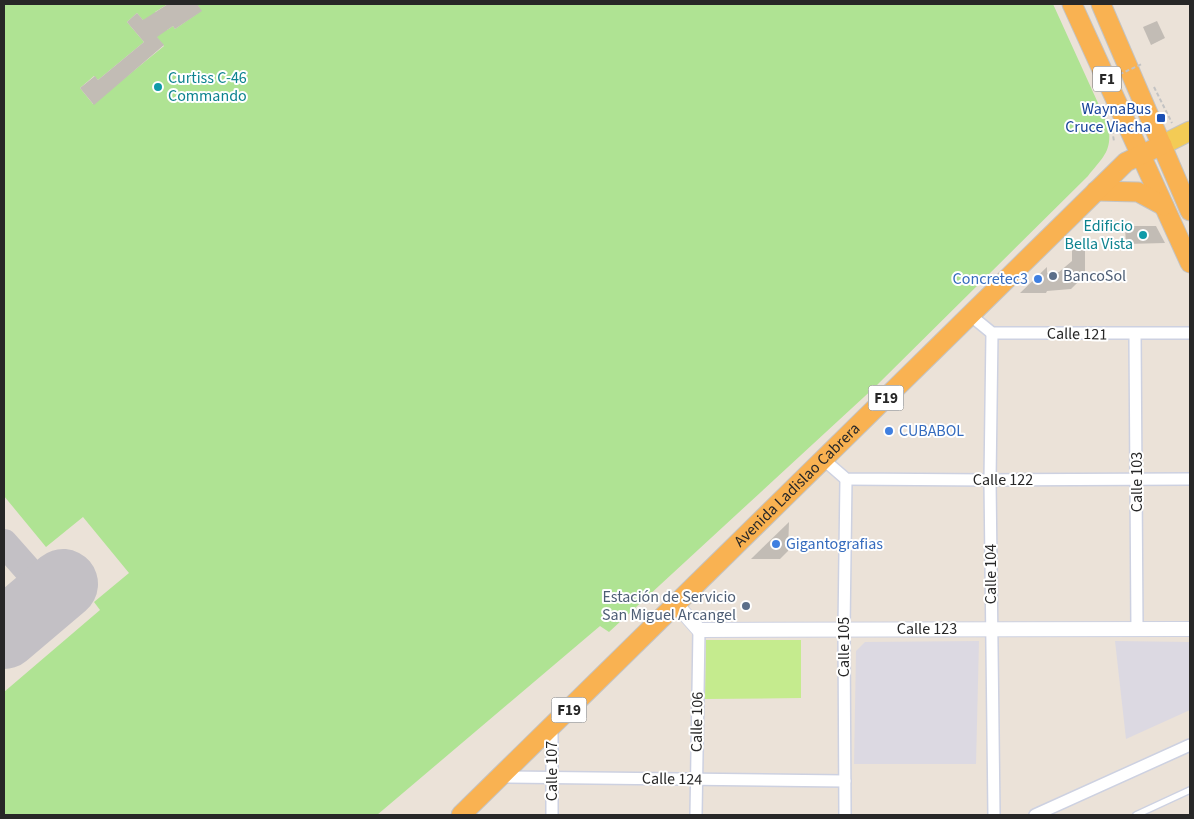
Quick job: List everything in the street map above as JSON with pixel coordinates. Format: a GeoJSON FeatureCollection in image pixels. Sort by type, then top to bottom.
{"type":"FeatureCollection","features":[{"type":"Feature","properties":{"kind":"highway","name":"F1"},"geometry":{"type":"LineString","coordinates":[[1072,4],[1190,263]]}},
{"type":"Feature","properties":{"kind":"highway","name":"F1"},"geometry":{"type":"LineString","coordinates":[[1101,4],[1177,138],[1190,211]]}},
{"type":"Feature","properties":{"kind":"highway","name":"Avenida Ladislao Cabrera"},"geometry":{"type":"LineString","coordinates":[[461,815],[1126,162],[1177,138]]}},
{"type":"Feature","properties":{"kind":"highway"},"geometry":{"type":"LineString","coordinates":[[1096,191],[1138,192],[1164,206]]}},
{"type":"Feature","properties":{"kind":"street"},"geometry":{"type":"LineString","coordinates":[[970,315],[992,333]]}},
{"type":"Feature","properties":{"kind":"street","name":"Calle 121"},"geometry":{"type":"LineString","coordinates":[[992,333],[1190,333]]}},
{"type":"Feature","properties":{"kind":"street","name":"Calle 104"},"geometry":{"type":"LineString","coordinates":[[992,333],[990,480],[994,815]]}},
{"type":"Feature","properties":{"kind":"street","name":"Calle 103"},"geometry":{"type":"LineString","coordinates":[[1135,334],[1137,629]]}},
{"type":"Feature","properties":{"kind":"street"},"geometry":{"type":"LineString","coordinates":[[823,459],[846,479]]}},
{"type":"Feature","properties":{"kind":"street","name":"Calle 122"},"geometry":{"type":"LineString","coordinates":[[846,479],[1190,478]]}},
{"type":"Feature","properties":{"kind":"street","name":"Calle 105"},"geometry":{"type":"LineString","coordinates":[[845,815],[844,628],[846,479]]}},
{"type":"Feature","properties":{"kind":"street"},"geometry":{"type":"LineString","coordinates":[[676,604],[699,630]]}},
{"type":"Feature","properties":{"kind":"street","name":"Calle 123"},"geometry":{"type":"LineString","coordinates":[[699,630],[844,628],[1190,629]]}},
{"type":"Feature","properties":{"kind":"street","name":"Calle 106"},"geometry":{"type":"LineString","coordinates":[[696,815],[699,630]]}},
{"type":"Feature","properties":{"kind":"street","name":"Calle 107"},"geometry":{"type":"LineString","coordinates":[[552,726],[552,815]]}},
{"type":"Feature","properties":{"kind":"street"},"geometry":{"type":"LineString","coordinates":[[1035,815],[1190,745]]}},
{"type":"Feature","properties":{"kind":"street","name":"Calle 124"},"geometry":{"type":"LineString","coordinates":[[500,777],[845,781]]}},
{"type":"Feature","properties":{"kind":"lane"},"geometry":{"type":"LineString","coordinates":[[1136,815],[1147,813],[1190,790]]}},
{"type":"Feature","properties":{"kind":"path"},"geometry":{"type":"LineString","coordinates":[[1096,85],[1142,64]]}},
{"type":"Feature","properties":{"kind":"path"},"geometry":{"type":"LineString","coordinates":[[1153,86],[1177,138]]}},
{"type":"Feature","properties":{"kind":"shaded area"},"geometry":{"type":"Polygon","coordinates":[[[979,641],[976,764],[854,764],[856,651],[865,642],[979,641]]]}},
{"type":"Feature","properties":{"kind":"shaded area"},"geometry":{"type":"Polygon","coordinates":[[[1115,641],[1190,642],[1190,710],[1126,739],[1115,641]]]}},
{"type":"Feature","properties":{"kind":"green space"},"geometry":{"type":"Polygon","coordinates":[[[4,4],[168,4],[155,12],[167,30],[173,26],[175,29],[201,11],[197,4],[1053,4],[1108,125],[1108,148],[1088,176],[877,385],[609,632],[600,626],[377,815],[4,815],[4,692],[100,610],[94,602],[129,573],[83,517],[46,547],[4,496],[4,4]],[[137,13],[127,22],[144,42],[98,80],[94,76],[80,88],[93,104],[164,46],[137,13]]]}},
{"type":"Feature","properties":{"kind":"green space"},"geometry":{"type":"Polygon","coordinates":[[[706,640],[801,640],[801,698],[705,699],[706,640]]]}},
{"type":"Feature","properties":{"kind":"building"},"geometry":{"type":"Polygon","coordinates":[[[168,4],[197,4],[202,11],[175,29],[173,26],[157,37],[164,45],[94,105],[80,88],[95,76],[98,80],[144,42],[127,22],[137,13],[143,20],[168,4]]]}},
{"type":"Feature","properties":{"kind":"building"},"geometry":{"type":"Polygon","coordinates":[[[1157,21],[1165,38],[1151,45],[1143,27],[1157,21]]]}},
{"type":"Feature","properties":{"kind":"building","name":"Edificio Bella Vista"},"geometry":{"type":"Polygon","coordinates":[[[1125,226],[1156,226],[1165,243],[1126,244],[1125,226]]]}},
{"type":"Feature","properties":{"kind":"building"},"geometry":{"type":"Polygon","coordinates":[[[1085,236],[1085,275],[1071,289],[1047,291],[1046,293],[1020,293],[1047,267],[1047,273],[1059,272],[1072,261],[1072,248],[1085,236]]]}},
{"type":"Feature","properties":{"kind":"building"},"geometry":{"type":"Polygon","coordinates":[[[789,522],[788,551],[780,559],[751,559],[789,522]]]}},
{"type":"Feature","properties":{"kind":"taxiway"},"geometry":{"type":"LineString","coordinates":[[4,543],[50,595]]}},
{"type":"Feature","properties":{"kind":"runway"},"geometry":{"type":"LineString","coordinates":[[4,634],[63,584]]}},
{"type":"Feature","properties":{"kind":"place","name":"Curtiss C-46 Commando"},"geometry":{"type":"Point","coordinates":[158,87]}},
{"type":"Feature","properties":{"kind":"place","name":"WaynaBus Cruce Viacha"},"geometry":{"type":"Point","coordinates":[1161,118]}},
{"type":"Feature","properties":{"kind":"place","name":"Edificio Bella Vista"},"geometry":{"type":"Point","coordinates":[1143,235]}},
{"type":"Feature","properties":{"kind":"place","name":"BancoSol"},"geometry":{"type":"Point","coordinates":[1053,276]}},
{"type":"Feature","properties":{"kind":"place","name":"Concretec3"},"geometry":{"type":"Point","coordinates":[1038,279]}},
{"type":"Feature","properties":{"kind":"place","name":"CUBABOL"},"geometry":{"type":"Point","coordinates":[889,431]}},
{"type":"Feature","properties":{"kind":"place","name":"Gigantografias"},"geometry":{"type":"Point","coordinates":[776,544]}},
{"type":"Feature","properties":{"kind":"place","name":"Estación de Servicio San Miguel Arcangel"},"geometry":{"type":"Point","coordinates":[746,606]}}]}
